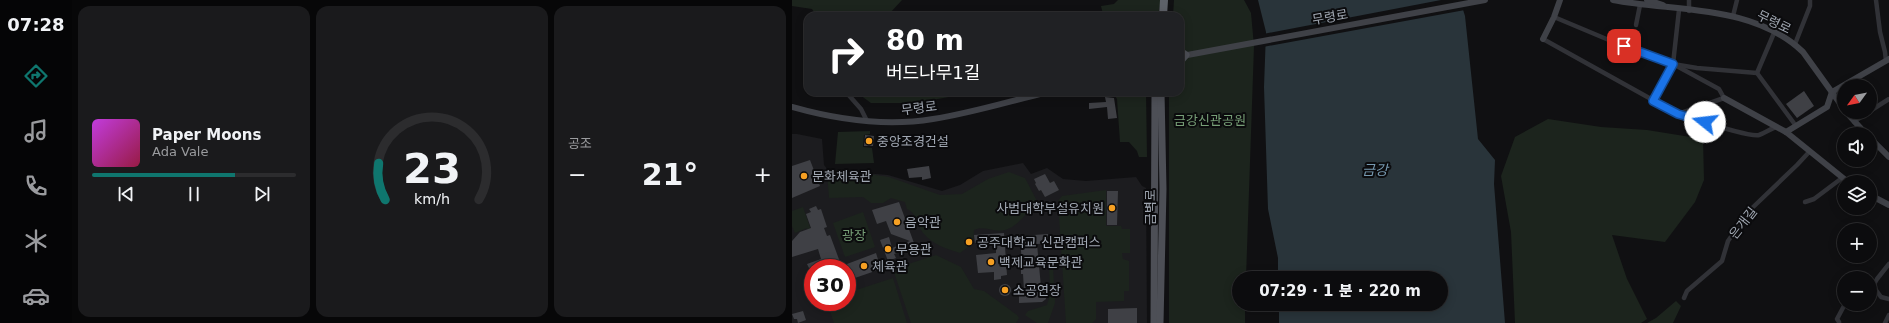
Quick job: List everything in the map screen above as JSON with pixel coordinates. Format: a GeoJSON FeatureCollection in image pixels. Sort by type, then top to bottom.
{"type":"FeatureCollection","features":[{"type":"Feature","properties":{"kind":"highway"},"geometry":{"type":"LineString","coordinates":[[1163,12],[1164,0]]}},
{"type":"Feature","properties":{"kind":"highway"},"geometry":{"type":"LineString","coordinates":[[1168,12],[1170,0]]}},
{"type":"Feature","properties":{"kind":"main road","name":"무령로"},"geometry":{"type":"LineString","coordinates":[[1184,54],[1485,0]]}},
{"type":"Feature","properties":{"kind":"main road"},"geometry":{"type":"LineString","coordinates":[[1543,39],[1554,17],[1560,0]]}},
{"type":"Feature","properties":{"kind":"main road","name":"무령로"},"geometry":{"type":"LineString","coordinates":[[1613,0],[1733,16],[1774,33],[1795,44],[1803,52],[1837,99]]}},
{"type":"Feature","properties":{"kind":"main road"},"geometry":{"type":"LineString","coordinates":[[1647,0],[1679,10]]}},
{"type":"Feature","properties":{"kind":"main road"},"geometry":{"type":"LineString","coordinates":[[1786,132],[1827,107],[1832,92],[1887,60]]}},
{"type":"Feature","properties":{"kind":"main road","name":"무령로"},"geometry":{"type":"LineString","coordinates":[[792,107],[825,116],[886,123],[933,119],[1029,96]]}},
{"type":"Feature","properties":{"kind":"main road","name":"금벽로"},"geometry":{"type":"LineString","coordinates":[[1154,323],[1158,96]]}},
{"type":"Feature","properties":{"kind":"main road","name":"금벽로"},"geometry":{"type":"LineString","coordinates":[[1158,96],[1163,196],[1160,323]]}},
{"type":"Feature","properties":{"kind":"main road"},"geometry":{"type":"LineString","coordinates":[[1724,98],[1786,132],[1838,175]]}},
{"type":"Feature","properties":{"kind":"main road"},"geometry":{"type":"LineString","coordinates":[[1852,119],[1859,127]]}},
{"type":"Feature","properties":{"kind":"main road"},"geometry":{"type":"LineString","coordinates":[[1877,145],[1889,157]]}},
{"type":"Feature","properties":{"kind":"main road"},"geometry":{"type":"LineString","coordinates":[[1877,199],[1889,205]]}},
{"type":"Feature","properties":{"kind":"street"},"geometry":{"type":"LineString","coordinates":[[1689,0],[1689,11]]}},
{"type":"Feature","properties":{"kind":"street"},"geometry":{"type":"LineString","coordinates":[[1733,16],[1737,0]]}},
{"type":"Feature","properties":{"kind":"street"},"geometry":{"type":"LineString","coordinates":[[1795,44],[1810,6],[1810,0]]}},
{"type":"Feature","properties":{"kind":"street"},"geometry":{"type":"LineString","coordinates":[[1876,0],[1880,32],[1887,60]]}},
{"type":"Feature","properties":{"kind":"street"},"geometry":{"type":"LineString","coordinates":[[1636,25],[1640,4]]}},
{"type":"Feature","properties":{"kind":"street"},"geometry":{"type":"LineString","coordinates":[[1653,101],[1673,64],[1679,10]]}},
{"type":"Feature","properties":{"kind":"street"},"geometry":{"type":"LineString","coordinates":[[1554,17],[1616,43],[1673,64],[1719,89],[1724,98],[1678,114]]}},
{"type":"Feature","properties":{"kind":"street"},"geometry":{"type":"LineString","coordinates":[[1757,73],[1774,33]]}},
{"type":"Feature","properties":{"kind":"street"},"geometry":{"type":"LineString","coordinates":[[1543,39],[1678,114],[1732,129],[1746,135],[1758,135],[1776,127]]}},
{"type":"Feature","properties":{"kind":"street"},"geometry":{"type":"LineString","coordinates":[[1673,64],[1697,68],[1757,73],[1796,126]]}},
{"type":"Feature","properties":{"kind":"street"},"geometry":{"type":"LineString","coordinates":[[850,96],[861,109],[867,121]]}},
{"type":"Feature","properties":{"kind":"street"},"geometry":{"type":"LineString","coordinates":[[1877,106],[1889,99]]}},
{"type":"Feature","properties":{"kind":"street"},"geometry":{"type":"LineString","coordinates":[[1854,122],[1858,119]]}},
{"type":"Feature","properties":{"kind":"street","name":"은개길"},"geometry":{"type":"LineString","coordinates":[[1684,298],[1687,291],[1722,261],[1728,241],[1749,211],[1810,151]]}},
{"type":"Feature","properties":{"kind":"street"},"geometry":{"type":"LineString","coordinates":[[1805,202],[1819,197],[1837,182]]}},
{"type":"Feature","properties":{"kind":"street"},"geometry":{"type":"LineString","coordinates":[[1877,278],[1889,264]]}},
{"type":"Feature","properties":{"kind":"street"},"geometry":{"type":"LineString","coordinates":[[1877,293],[1881,297],[1889,298]]}},
{"type":"Feature","properties":{"kind":"street"},"geometry":{"type":"LineString","coordinates":[[1839,322],[1837,319],[1841,311]]}},
{"type":"Feature","properties":{"kind":"street"},"geometry":{"type":"LineString","coordinates":[[1885,323],[1889,315]]}},
{"type":"Feature","properties":{"kind":"shaded area","name":"공주대학교 신관캠퍼스"},"geometry":{"type":"Polygon","coordinates":[[[792,134],[822,139],[824,165],[828,170],[888,175],[942,191],[960,185],[983,171],[1023,163],[1031,174],[1047,168],[1063,179],[1086,181],[1136,177],[1142,186],[1146,188],[1147,323],[792,323],[792,134]]]}},
{"type":"Feature","properties":{"kind":"green space"},"geometry":{"type":"Polygon","coordinates":[[[792,0],[902,0],[891,12],[814,12],[812,9],[792,6],[792,0]]]}},
{"type":"Feature","properties":{"kind":"green space"},"geometry":{"type":"Polygon","coordinates":[[[1118,0],[1161,0],[1159,12],[1102,12],[1101,6],[1114,4],[1118,0]]]}},
{"type":"Feature","properties":{"kind":"green space","name":"금강신관공원"},"geometry":{"type":"Polygon","coordinates":[[[1174,0],[1244,0],[1251,13],[1254,46],[1246,271],[1232,271],[1232,311],[1245,311],[1245,323],[1169,323],[1169,96],[1184,96],[1184,12],[1173,12],[1174,0]]]}},
{"type":"Feature","properties":{"kind":"green space"},"geometry":{"type":"Polygon","coordinates":[[[861,96],[954,96],[915,103],[871,103],[861,96]]]}},
{"type":"Feature","properties":{"kind":"green space"},"geometry":{"type":"Polygon","coordinates":[[[1115,96],[1146,96],[1147,157],[1139,157],[1137,151],[1129,142],[1120,142],[1117,99],[1115,96]]]}},
{"type":"Feature","properties":{"kind":"green space"},"geometry":{"type":"Polygon","coordinates":[[[1548,119],[1601,127],[1647,130],[1703,139],[1704,180],[1695,202],[1665,242],[1612,235],[1627,279],[1647,319],[1641,323],[1515,323],[1511,232],[1501,176],[1515,137],[1548,119]]]}},
{"type":"Feature","properties":{"kind":"green space"},"geometry":{"type":"Polygon","coordinates":[[[870,131],[870,134],[864,135],[863,147],[872,148],[874,163],[835,164],[838,132],[870,131]]]}},
{"type":"Feature","properties":{"kind":"green space"},"geometry":{"type":"Polygon","coordinates":[[[827,171],[889,177],[940,195],[962,194],[988,179],[1009,172],[1025,178],[1037,201],[1023,218],[1010,228],[1001,231],[982,228],[974,230],[973,243],[960,253],[941,246],[928,238],[922,231],[911,211],[907,209],[905,202],[891,198],[883,203],[871,203],[863,197],[829,198],[827,171]]]}},
{"type":"Feature","properties":{"kind":"green space"},"geometry":{"type":"Polygon","coordinates":[[[1106,190],[1106,226],[1121,226],[1122,229],[1130,229],[1130,253],[1122,253],[1123,259],[1129,261],[1129,291],[1124,291],[1124,301],[1096,302],[1096,319],[1092,323],[1066,323],[1058,201],[1062,196],[1106,190]]]}},
{"type":"Feature","properties":{"kind":"green space"},"geometry":{"type":"Polygon","coordinates":[[[803,207],[814,239],[811,240],[807,228],[795,233],[792,226],[792,211],[803,207]]]}},
{"type":"Feature","properties":{"kind":"green space","name":"광장"},"geometry":{"type":"Polygon","coordinates":[[[863,212],[875,247],[845,257],[833,223],[863,212]]]}},
{"type":"Feature","properties":{"kind":"green space"},"geometry":{"type":"Polygon","coordinates":[[[936,255],[961,267],[974,289],[984,291],[1017,315],[1019,318],[1016,323],[911,323],[893,269],[936,255]]]}},
{"type":"Feature","properties":{"kind":"green space"},"geometry":{"type":"Polygon","coordinates":[[[1049,267],[1053,267],[1055,303],[1048,323],[1037,323],[1025,315],[1028,311],[1047,305],[1049,299],[1048,287],[1050,287],[1049,267]]]}},
{"type":"Feature","properties":{"kind":"green space"},"geometry":{"type":"Polygon","coordinates":[[[893,278],[907,323],[834,323],[830,311],[856,311],[856,290],[893,278]]]}},
{"type":"Feature","properties":{"kind":"green space"},"geometry":{"type":"Polygon","coordinates":[[[1676,301],[1681,306],[1673,323],[1647,323],[1656,318],[1676,301]]]}},
{"type":"Feature","properties":{"kind":"water","name":"금강"},"geometry":{"type":"Polygon","coordinates":[[[1258,0],[1460,0],[1465,16],[1478,139],[1495,160],[1494,184],[1505,323],[1279,323],[1279,311],[1448,311],[1448,271],[1278,271],[1278,258],[1268,209],[1264,87],[1266,32],[1258,0]]]}},
{"type":"Feature","properties":{"kind":"pier"},"geometry":{"type":"Polygon","coordinates":[[[1441,0],[1462,0],[1465,10],[1263,47],[1263,34],[1441,0]]]}},
{"type":"Feature","properties":{"kind":"building"},"geometry":{"type":"Polygon","coordinates":[[[1804,91],[1814,106],[1797,118],[1786,104],[1804,91]]]}},
{"type":"Feature","properties":{"kind":"building"},"geometry":{"type":"Polygon","coordinates":[[[1105,97],[1114,98],[1117,118],[1108,119],[1107,107],[1089,109],[1089,103],[1106,102],[1105,97]]]}},
{"type":"Feature","properties":{"kind":"building","name":"중앙조경건설"},"geometry":{"type":"Polygon","coordinates":[[[865,135],[874,136],[873,146],[864,146],[865,135]]]}},
{"type":"Feature","properties":{"kind":"building","name":"문화체육관"},"geometry":{"type":"Polygon","coordinates":[[[810,160],[820,186],[792,198],[792,166],[810,160]]]}},
{"type":"Feature","properties":{"kind":"building"},"geometry":{"type":"Polygon","coordinates":[[[929,166],[931,178],[922,180],[922,177],[909,178],[907,169],[929,166]]]}},
{"type":"Feature","properties":{"kind":"building"},"geometry":{"type":"Polygon","coordinates":[[[1045,174],[1050,183],[1054,181],[1059,190],[1045,197],[1041,190],[1039,191],[1034,179],[1045,174]]]}},
{"type":"Feature","properties":{"kind":"building","name":"사범대학부설유치원"},"geometry":{"type":"Polygon","coordinates":[[[1107,191],[1118,191],[1117,225],[1107,225],[1107,191]]]}},
{"type":"Feature","properties":{"kind":"building","name":"음악관"},"geometry":{"type":"Polygon","coordinates":[[[899,202],[914,243],[908,245],[909,249],[894,254],[896,258],[888,261],[880,240],[889,237],[892,248],[910,241],[891,234],[886,221],[877,224],[872,210],[899,202]]]}},
{"type":"Feature","properties":{"kind":"building"},"geometry":{"type":"Polygon","coordinates":[[[816,206],[818,210],[821,209],[827,227],[824,228],[827,236],[830,235],[839,259],[821,259],[818,249],[792,257],[792,241],[800,232],[811,228],[806,214],[811,212],[809,209],[816,206]]]}},
{"type":"Feature","properties":{"kind":"building","name":"백제교육문화관"},"geometry":{"type":"Polygon","coordinates":[[[1004,233],[1007,275],[1001,276],[1001,279],[994,280],[994,272],[978,273],[976,255],[996,253],[996,242],[975,243],[974,235],[1004,233]]]}},
{"type":"Feature","properties":{"kind":"building"},"geometry":{"type":"Polygon","coordinates":[[[1048,234],[1048,243],[1037,244],[1041,287],[1045,287],[1046,299],[1042,302],[1019,303],[1019,290],[1024,290],[1023,274],[1021,274],[1022,265],[1020,236],[1048,234]]]}},
{"type":"Feature","properties":{"kind":"building","name":"체육관"},"geometry":{"type":"Polygon","coordinates":[[[876,253],[881,269],[856,278],[856,261],[876,253]]]}},
{"type":"Feature","properties":{"kind":"building","name":"소공연장"},"geometry":{"type":"Polygon","coordinates":[[[1003,284],[1007,284],[1011,290],[1007,296],[1003,296],[999,292],[999,288],[1003,284]]]}},
{"type":"Feature","properties":{"kind":"building"},"geometry":{"type":"Polygon","coordinates":[[[1137,308],[1137,323],[1108,323],[1108,309],[1137,308]]]}},
{"type":"Feature","properties":{"kind":"building"},"geometry":{"type":"Polygon","coordinates":[[[803,311],[806,320],[798,323],[797,319],[794,319],[792,314],[803,311]]]}},
{"type":"Feature","properties":{"kind":"place","name":"중앙조경건설"},"geometry":{"type":"Point","coordinates":[869,141]}},
{"type":"Feature","properties":{"kind":"place","name":"문화체육관"},"geometry":{"type":"Point","coordinates":[804,176]}},
{"type":"Feature","properties":{"kind":"place","name":"사범대학부설유치원"},"geometry":{"type":"Point","coordinates":[1112,208]}},
{"type":"Feature","properties":{"kind":"place","name":"음악관"},"geometry":{"type":"Point","coordinates":[897,222]}},
{"type":"Feature","properties":{"kind":"place","name":"공주대학교 신관캠퍼스"},"geometry":{"type":"Point","coordinates":[969,242]}},
{"type":"Feature","properties":{"kind":"place","name":"무용관"},"geometry":{"type":"Point","coordinates":[888,249]}},
{"type":"Feature","properties":{"kind":"place","name":"백제교육문화관"},"geometry":{"type":"Point","coordinates":[991,262]}},
{"type":"Feature","properties":{"kind":"place","name":"체육관"},"geometry":{"type":"Point","coordinates":[864,266]}},
{"type":"Feature","properties":{"kind":"place","name":"소공연장"},"geometry":{"type":"Point","coordinates":[1005,290]}},
{"type":"Feature","properties":{"kind":"route"},"geometry":{"type":"LineString","coordinates":[[1624,46],[1673,64],[1653,101],[1678,114],[1705,122]]}}]}
